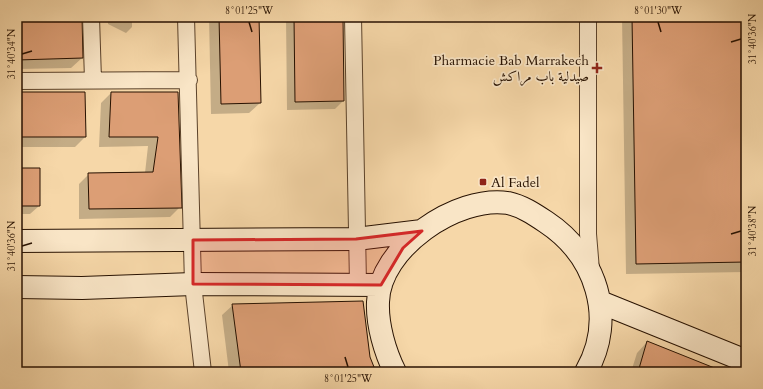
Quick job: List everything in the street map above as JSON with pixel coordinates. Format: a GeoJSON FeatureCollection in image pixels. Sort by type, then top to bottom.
{"type":"FeatureCollection","features":[{"type":"Feature","properties":{"kind":"street"},"geometry":{"type":"LineString","coordinates":[[91,17],[93,80]]}},
{"type":"Feature","properties":{"kind":"street"},"geometry":{"type":"LineString","coordinates":[[186,17],[189,80],[193,284],[203,372]]}},
{"type":"Feature","properties":{"kind":"street"},"geometry":{"type":"LineString","coordinates":[[353,17],[358,284]]}},
{"type":"Feature","properties":{"kind":"street"},"geometry":{"type":"LineString","coordinates":[[588,17],[588,234],[589,258],[593,280]]}},
{"type":"Feature","properties":{"kind":"street"},"geometry":{"type":"LineString","coordinates":[[17,81],[189,80]]}},
{"type":"Feature","properties":{"kind":"street"},"geometry":{"type":"LineString","coordinates":[[395,372],[385,349],[378,302],[381,285],[389,266],[403,248],[422,230],[446,215],[477,204],[507,203],[529,210],[572,242],[589,269],[600,302],[601,313],[599,337],[592,361],[586,372]]}},
{"type":"Feature","properties":{"kind":"street"},"geometry":{"type":"LineString","coordinates":[[17,241],[356,239],[422,230]]}},
{"type":"Feature","properties":{"kind":"street"},"geometry":{"type":"LineString","coordinates":[[17,287],[82,288],[193,284],[381,285]]}},
{"type":"Feature","properties":{"kind":"street"},"geometry":{"type":"LineString","coordinates":[[600,302],[746,361]]}},
{"type":"Feature","properties":{"kind":"highlighted area"},"geometry":{"type":"Polygon","coordinates":[[[422,231],[403,248],[381,285],[193,284],[193,240],[356,239],[422,231]]]}},
{"type":"Feature","properties":{"kind":"building"},"geometry":{"type":"Polygon","coordinates":[[[17,17],[82,17],[83,58],[17,60],[17,17]]]}},
{"type":"Feature","properties":{"kind":"building"},"geometry":{"type":"Polygon","coordinates":[[[219,17],[259,17],[261,103],[221,104],[219,17]]]}},
{"type":"Feature","properties":{"kind":"building"},"geometry":{"type":"Polygon","coordinates":[[[294,17],[343,17],[344,101],[295,102],[294,17]]]}},
{"type":"Feature","properties":{"kind":"building"},"geometry":{"type":"Polygon","coordinates":[[[632,17],[746,17],[746,262],[636,264],[632,17]]]}},
{"type":"Feature","properties":{"kind":"building"},"geometry":{"type":"Polygon","coordinates":[[[17,92],[85,92],[86,137],[17,137],[17,92]]]}},
{"type":"Feature","properties":{"kind":"building"},"geometry":{"type":"Polygon","coordinates":[[[111,92],[178,92],[182,208],[89,209],[88,173],[153,172],[158,137],[109,137],[111,92]]]}},
{"type":"Feature","properties":{"kind":"building"},"geometry":{"type":"Polygon","coordinates":[[[17,168],[40,168],[40,206],[17,206],[17,168]]]}},
{"type":"Feature","properties":{"kind":"building"},"geometry":{"type":"Polygon","coordinates":[[[363,301],[370,357],[376,372],[241,372],[232,304],[363,301]]]}},
{"type":"Feature","properties":{"kind":"building"},"geometry":{"type":"Polygon","coordinates":[[[647,341],[722,371],[638,372],[647,341]]]}},
{"type":"Feature","properties":{"kind":"place","name":"Pharmacie Bab Marrakech صيدلية باب مراكش"},"geometry":{"type":"Point","coordinates":[597,68]}},
{"type":"Feature","properties":{"kind":"place","name":"Al Fadel"},"geometry":{"type":"Point","coordinates":[483,182]}}]}
